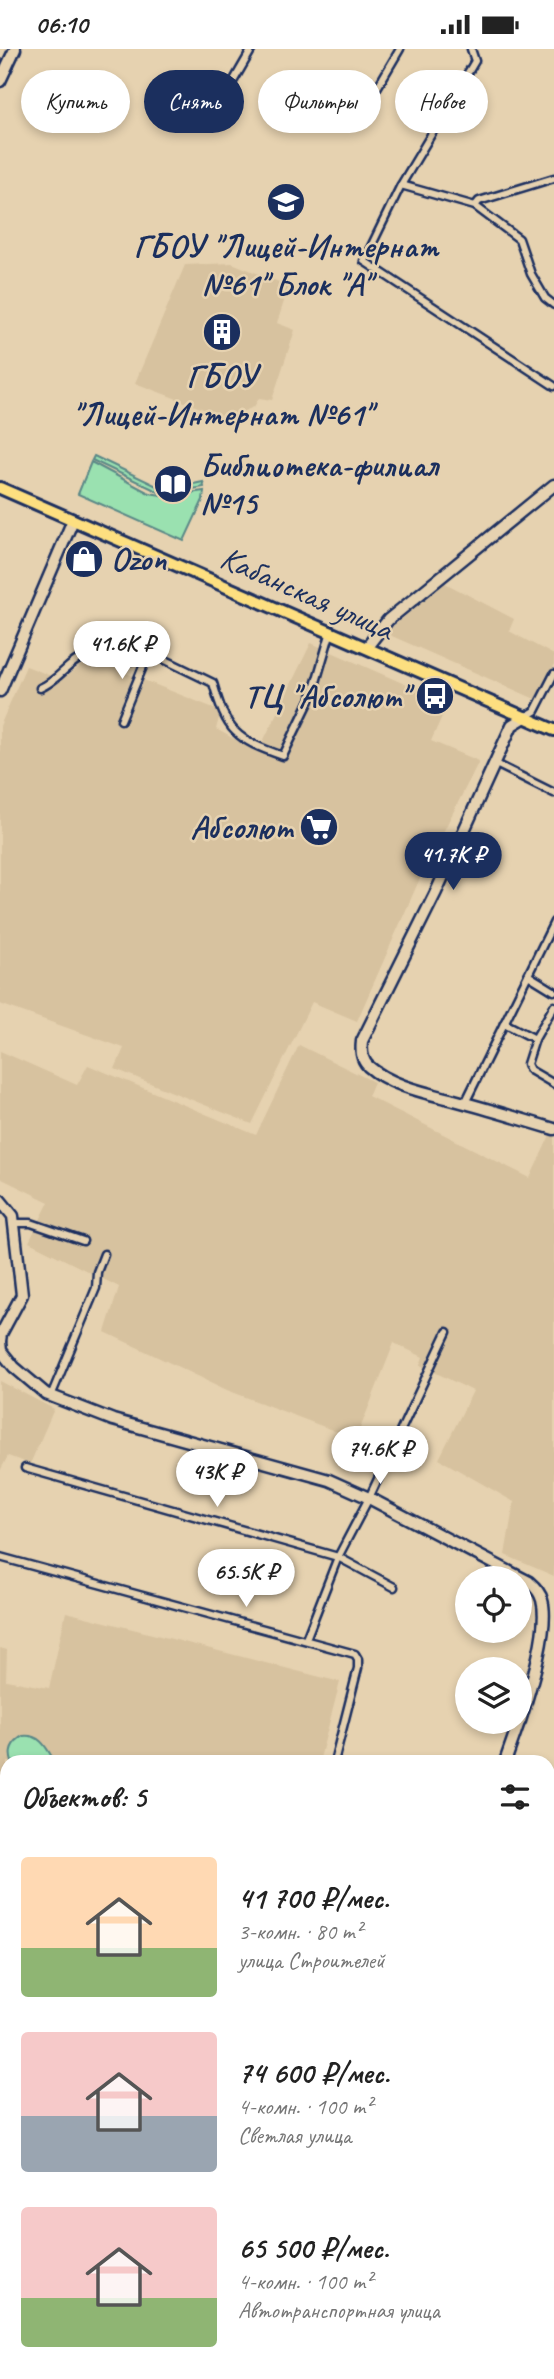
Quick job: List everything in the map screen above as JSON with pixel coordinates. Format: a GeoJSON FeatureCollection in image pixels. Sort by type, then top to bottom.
{"type":"FeatureCollection","features":[{"type":"Feature","properties":{"kind":"main road","name":"Кабанская улица"},"geometry":{"type":"LineString","coordinates":[[0,488],[554,730]]}},
{"type":"Feature","properties":{"kind":"street"},"geometry":{"type":"LineString","coordinates":[[0,82],[15,49]]}},
{"type":"Feature","properties":{"kind":"street"},"geometry":{"type":"LineString","coordinates":[[240,70],[252,49]]}},
{"type":"Feature","properties":{"kind":"street"},"geometry":{"type":"LineString","coordinates":[[381,81],[400,49]]}},
{"type":"Feature","properties":{"kind":"street"},"geometry":{"type":"LineString","coordinates":[[471,49],[475,61],[401,185],[364,261],[554,386]]}},
{"type":"Feature","properties":{"kind":"street"},"geometry":{"type":"LineString","coordinates":[[475,206],[479,201],[554,178]]}},
{"type":"Feature","properties":{"kind":"street"},"geometry":{"type":"LineString","coordinates":[[401,185],[475,206],[519,239],[531,274],[545,298],[554,305]]}},
{"type":"Feature","properties":{"kind":"street"},"geometry":{"type":"LineString","coordinates":[[367,647],[388,620],[554,485]]}},
{"type":"Feature","properties":{"kind":"street"},"geometry":{"type":"LineString","coordinates":[[0,691],[73,520]]}},
{"type":"Feature","properties":{"kind":"street"},"geometry":{"type":"LineString","coordinates":[[40,688],[56,680],[73,662],[84,657],[94,655],[128,661],[149,652],[213,683],[225,721],[230,727],[245,739],[283,756],[312,696],[331,631]]}},
{"type":"Feature","properties":{"kind":"street"},"geometry":{"type":"LineString","coordinates":[[121,720],[149,652]]}},
{"type":"Feature","properties":{"kind":"street"},"geometry":{"type":"LineString","coordinates":[[554,674],[535,711],[512,725],[436,892],[362,1041],[361,1050],[363,1059],[381,1074],[418,1091],[554,1129]]}},
{"type":"Feature","properties":{"kind":"street"},"geometry":{"type":"LineString","coordinates":[[494,763],[554,793]]}},
{"type":"Feature","properties":{"kind":"street"},"geometry":{"type":"LineString","coordinates":[[465,1103],[554,922]]}},
{"type":"Feature","properties":{"kind":"street"},"geometry":{"type":"LineString","coordinates":[[546,938],[554,942]]}},
{"type":"Feature","properties":{"kind":"street"},"geometry":{"type":"LineString","coordinates":[[528,975],[554,991]]}},
{"type":"Feature","properties":{"kind":"street"},"geometry":{"type":"LineString","coordinates":[[554,1006],[535,1039],[527,1064],[530,1070],[554,1084]]}},
{"type":"Feature","properties":{"kind":"street"},"geometry":{"type":"LineString","coordinates":[[504,1023],[535,1039]]}},
{"type":"Feature","properties":{"kind":"street"},"geometry":{"type":"LineString","coordinates":[[0,1200],[13,1216],[22,1295],[1,1334],[0,1342],[1,1351],[14,1367],[48,1395],[113,1420],[329,1480],[369,1498],[529,1582],[537,1588],[542,1599],[543,1631],[532,1674]]}},
{"type":"Feature","properties":{"kind":"street"},"geometry":{"type":"LineString","coordinates":[[13,1223],[31,1223],[83,1241]]}},
{"type":"Feature","properties":{"kind":"street"},"geometry":{"type":"LineString","coordinates":[[48,1395],[96,1288],[97,1272],[104,1254]]}},
{"type":"Feature","properties":{"kind":"street"},"geometry":{"type":"LineString","coordinates":[[306,1639],[338,1557],[369,1498],[447,1332]]}},
{"type":"Feature","properties":{"kind":"street"},"geometry":{"type":"LineString","coordinates":[[25,1468],[338,1557],[394,1587]]}},
{"type":"Feature","properties":{"kind":"street"},"geometry":{"type":"LineString","coordinates":[[0,1557],[355,1654],[358,1659],[336,1755]]}},
{"type":"Feature","properties":{"kind":"street"},"geometry":{"type":"LineString","coordinates":[[508,1755],[515,1734]]}},
{"type":"Feature","properties":{"kind":"shaded area"},"geometry":{"type":"Polygon","coordinates":[[[232,263],[289,286],[277,323],[295,330],[272,400],[259,398],[254,407],[227,418],[135,383],[185,265],[232,263]]]}},
{"type":"Feature","properties":{"kind":"shaded area"},"geometry":{"type":"Polygon","coordinates":[[[445,583],[514,619],[509,631],[554,655],[554,666],[535,699],[385,633],[445,583]]]}},
{"type":"Feature","properties":{"kind":"shaded area"},"geometry":{"type":"Polygon","coordinates":[[[311,643],[448,703],[431,741],[479,761],[421,876],[357,1021],[312,1002],[252,1124],[115,1069],[124,1048],[0,1004],[0,726],[26,666],[61,680],[91,659],[221,711],[216,729],[258,752],[311,643]]]}},
{"type":"Feature","properties":{"kind":"shaded area"},"geometry":{"type":"Polygon","coordinates":[[[299,1045],[374,1082],[368,1096],[530,1178],[551,1133],[554,1133],[554,1576],[505,1555],[514,1502],[439,1459],[473,1391],[420,1365],[423,1357],[394,1343],[356,1439],[227,1390],[105,1332],[119,1287],[29,1242],[49,1202],[0,1178],[0,1051],[77,1085],[88,1065],[256,1135],[299,1045]]]}},
{"type":"Feature","properties":{"kind":"shaded area"},"geometry":{"type":"Polygon","coordinates":[[[0,1381],[54,1409],[30,1464],[8,1456],[0,1471],[0,1381]]]}},
{"type":"Feature","properties":{"kind":"shaded area"},"geometry":{"type":"Polygon","coordinates":[[[66,1612],[340,1682],[321,1755],[0,1755],[0,1648],[7,1650],[6,1680],[49,1688],[66,1612]]]}},
{"type":"Feature","properties":{"kind":"green space"},"geometry":{"type":"Polygon","coordinates":[[[94,456],[165,490],[203,482],[204,487],[170,493],[159,492],[92,460],[94,456]]]}},
{"type":"Feature","properties":{"kind":"green space"},"geometry":{"type":"Polygon","coordinates":[[[91,462],[149,493],[168,496],[204,491],[203,500],[184,541],[78,494],[91,462]]]}},
{"type":"Feature","properties":{"kind":"green space"},"geometry":{"type":"Polygon","coordinates":[[[23,1736],[34,1737],[50,1755],[10,1755],[16,1741],[23,1736]]]}},
{"type":"Feature","properties":{"kind":"place","name":"ГБОУ \"Лицей-Интернат №61\" Блок \"А\""},"geometry":{"type":"Point","coordinates":[286,202]}},
{"type":"Feature","properties":{"kind":"place","name":"ГБОУ \"Лицей-Интернат №61\""},"geometry":{"type":"Point","coordinates":[222,332]}},
{"type":"Feature","properties":{"kind":"place","name":"Библиотека-филиал №15"},"geometry":{"type":"Point","coordinates":[173,484]}},
{"type":"Feature","properties":{"kind":"place","name":"Ozon"},"geometry":{"type":"Point","coordinates":[84,559]}},
{"type":"Feature","properties":{"kind":"place","name":"ТЦ \"Абсолют\""},"geometry":{"type":"Point","coordinates":[435,696]}},
{"type":"Feature","properties":{"kind":"place","name":"Абсолют"},"geometry":{"type":"Point","coordinates":[319,827]}}]}
